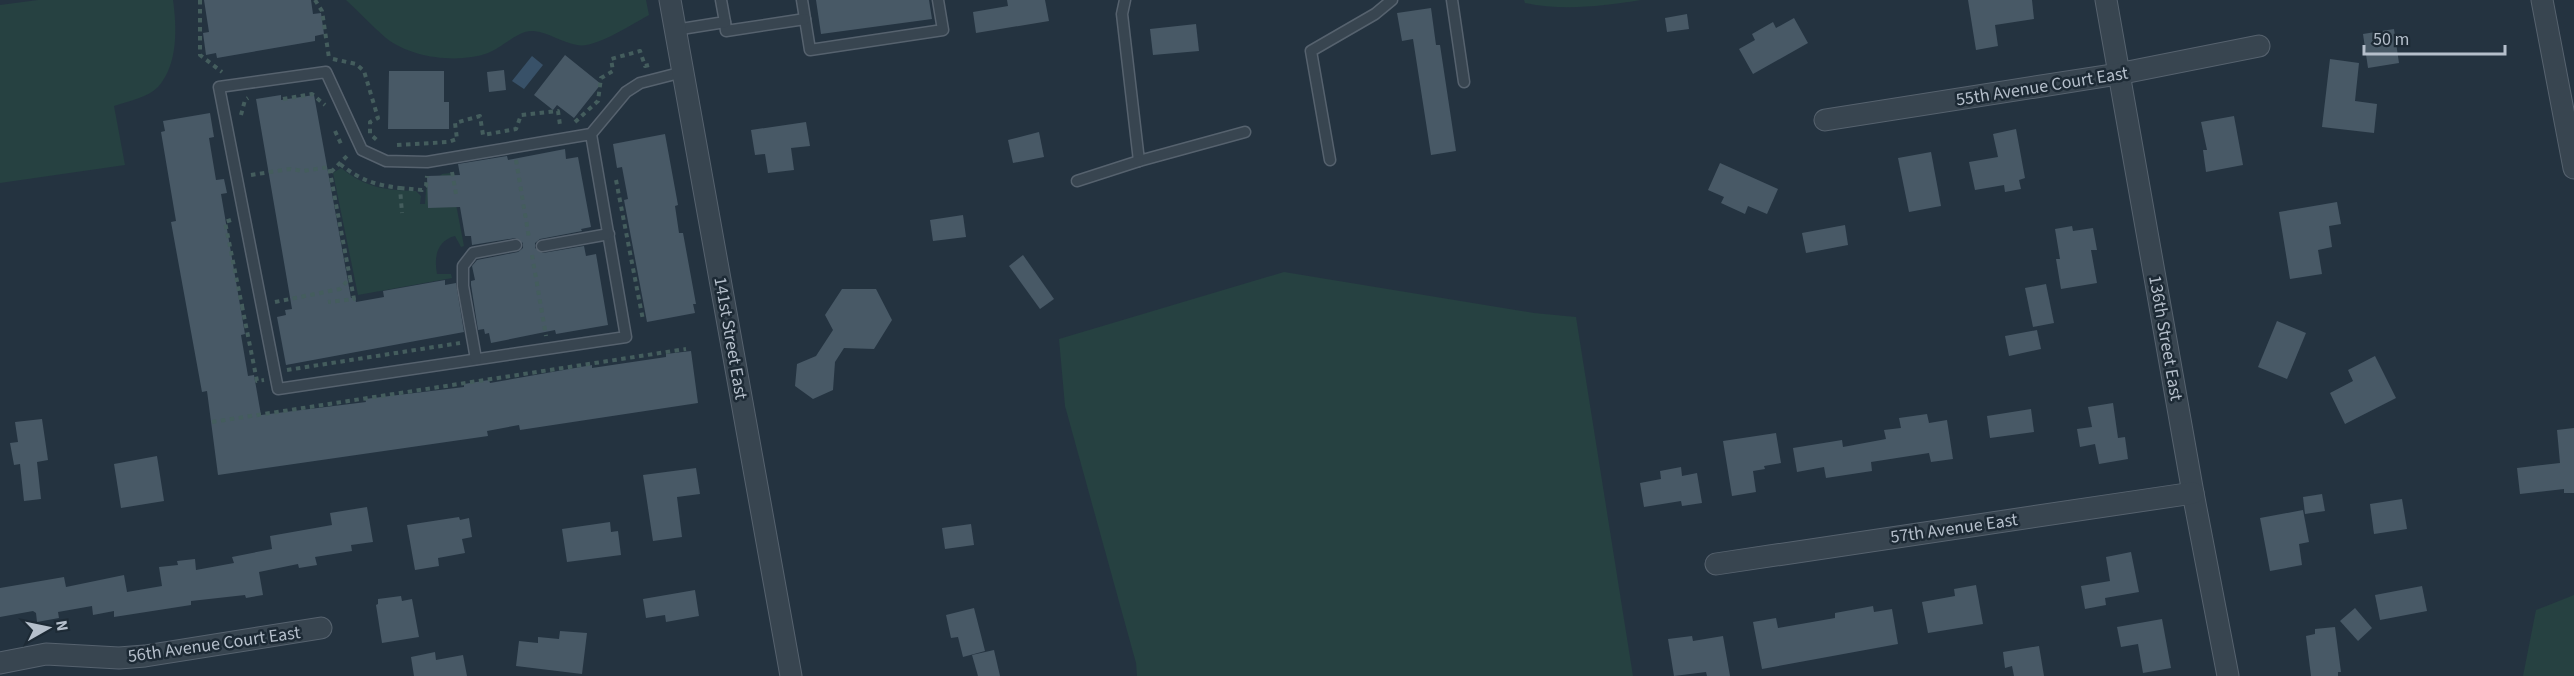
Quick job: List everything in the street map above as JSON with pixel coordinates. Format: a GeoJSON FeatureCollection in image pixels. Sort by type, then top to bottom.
{"type":"FeatureCollection","features":[{"type":"Feature","properties":{"kind":"street","name":"141st Street East"},"geometry":{"type":"LineString","coordinates":[[670,0],[791,676]]}},
{"type":"Feature","properties":{"kind":"street","name":"136th Street East"},"geometry":{"type":"LineString","coordinates":[[2106,0],[2193,493],[2228,676]]}},
{"type":"Feature","properties":{"kind":"street"},"geometry":{"type":"LineString","coordinates":[[2542,0],[2574,168]]}},
{"type":"Feature","properties":{"kind":"street","name":"55th Avenue Court East"},"geometry":{"type":"LineString","coordinates":[[1825,120],[2118,74],[2259,46]]}},
{"type":"Feature","properties":{"kind":"street","name":"57th Avenue East"},"geometry":{"type":"LineString","coordinates":[[1716,564],[2193,493]]}},
{"type":"Feature","properties":{"kind":"street","name":"56th Avenue Court East"},"geometry":{"type":"LineString","coordinates":[[0,663],[46,654],[145,656],[321,628]]}},
{"type":"Feature","properties":{"kind":"lane"},"geometry":{"type":"LineString","coordinates":[[721,0],[726,31],[805,19]]}},
{"type":"Feature","properties":{"kind":"lane"},"geometry":{"type":"LineString","coordinates":[[802,0],[810,50],[943,30],[938,0]]}},
{"type":"Feature","properties":{"kind":"lane"},"geometry":{"type":"LineString","coordinates":[[1125,0],[1122,14],[1139,161]]}},
{"type":"Feature","properties":{"kind":"lane"},"geometry":{"type":"LineString","coordinates":[[1330,160],[1311,51],[1375,14],[1392,0]]}},
{"type":"Feature","properties":{"kind":"lane"},"geometry":{"type":"LineString","coordinates":[[1452,0],[1464,82]]}},
{"type":"Feature","properties":{"kind":"lane"},"geometry":{"type":"LineString","coordinates":[[675,30],[725,22]]}},
{"type":"Feature","properties":{"kind":"lane"},"geometry":{"type":"LineString","coordinates":[[591,134],[626,337],[278,389],[219,87],[327,72],[362,150],[386,161],[427,162],[591,134],[626,92],[640,83],[682,72]]}},
{"type":"Feature","properties":{"kind":"lane"},"geometry":{"type":"LineString","coordinates":[[1077,181],[1139,161],[1245,132]]}},
{"type":"Feature","properties":{"kind":"lane"},"geometry":{"type":"LineString","coordinates":[[542,246],[609,234]]}},
{"type":"Feature","properties":{"kind":"lane"},"geometry":{"type":"LineString","coordinates":[[473,360],[463,286],[463,266],[473,253],[516,245]]}},
{"type":"Feature","properties":{"kind":"path"},"geometry":{"type":"LineString","coordinates":[[200,0],[200,56],[220,72],[229,71]]}},
{"type":"Feature","properties":{"kind":"path"},"geometry":{"type":"LineString","coordinates":[[315,0],[322,11],[329,58]]}},
{"type":"Feature","properties":{"kind":"path"},"geometry":{"type":"LineString","coordinates":[[283,99],[312,94],[325,105],[328,113]]}},
{"type":"Feature","properties":{"kind":"path"},"geometry":{"type":"LineString","coordinates":[[330,173],[348,157],[332,122]]}},
{"type":"Feature","properties":{"kind":"path"},"geometry":{"type":"LineString","coordinates":[[511,130],[547,338]]}},
{"type":"Feature","properties":{"kind":"path"},"geometry":{"type":"LineString","coordinates":[[340,164],[356,177],[373,184],[400,188],[422,190],[426,186],[427,176],[435,174]]}},
{"type":"Feature","properties":{"kind":"path"},"geometry":{"type":"LineString","coordinates":[[251,175],[290,169],[303,171],[329,167],[350,278]]}},
{"type":"Feature","properties":{"kind":"path"},"geometry":{"type":"LineString","coordinates":[[443,172],[452,171],[456,194]]}},
{"type":"Feature","properties":{"kind":"path"},"geometry":{"type":"LineString","coordinates":[[400,188],[402,213]]}},
{"type":"Feature","properties":{"kind":"path"},"geometry":{"type":"LineString","coordinates":[[242,306],[257,381],[290,369],[459,342],[473,360],[478,381]]}},
{"type":"Feature","properties":{"kind":"path"},"geometry":{"type":"LineString","coordinates":[[212,422],[686,349]]}},
{"type":"Feature","properties":{"kind":"green space"},"geometry":{"type":"Polygon","coordinates":[[[38,0],[173,0],[175,34],[173,57],[165,78],[154,91],[114,106],[125,165],[0,183],[0,5],[38,0]]]}},
{"type":"Feature","properties":{"kind":"green space"},"geometry":{"type":"Polygon","coordinates":[[[346,0],[646,0],[649,15],[613,35],[585,45],[572,44],[550,35],[527,31],[488,53],[449,58],[421,54],[396,45],[346,0]]]}},
{"type":"Feature","properties":{"kind":"green space"},"geometry":{"type":"Polygon","coordinates":[[[1524,0],[1641,0],[1597,6],[1554,7],[1525,3],[1524,0]]]}},
{"type":"Feature","properties":{"kind":"green space"},"geometry":{"type":"Polygon","coordinates":[[[341,168],[359,180],[376,187],[416,191],[421,196],[420,204],[425,204],[426,189],[442,174],[450,173],[464,246],[461,247],[455,236],[449,238],[440,246],[436,262],[437,274],[451,274],[452,278],[358,295],[333,173],[341,168]]]}},
{"type":"Feature","properties":{"kind":"green space"},"geometry":{"type":"Polygon","coordinates":[[[1284,272],[1534,313],[1576,317],[1633,676],[1137,676],[1136,663],[1065,406],[1059,339],[1284,272]]]}},
{"type":"Feature","properties":{"kind":"green space"},"geometry":{"type":"Polygon","coordinates":[[[2574,595],[2574,676],[2523,676],[2536,610],[2574,595]]]}},
{"type":"Feature","properties":{"kind":"water"},"geometry":{"type":"Polygon","coordinates":[[[532,56],[543,65],[524,89],[512,81],[532,56]]]}},
{"type":"Feature","properties":{"kind":"building"},"geometry":{"type":"Polygon","coordinates":[[[204,0],[311,0],[313,14],[321,13],[324,34],[315,36],[315,41],[217,58],[216,53],[206,55],[203,33],[209,32],[204,0]]]}},
{"type":"Feature","properties":{"kind":"building"},"geometry":{"type":"Polygon","coordinates":[[[816,0],[929,0],[932,19],[821,34],[816,0]]]}},
{"type":"Feature","properties":{"kind":"building"},"geometry":{"type":"Polygon","coordinates":[[[1007,0],[1045,0],[1049,21],[976,33],[973,12],[1008,6],[1007,0]]]}},
{"type":"Feature","properties":{"kind":"building"},"geometry":{"type":"Polygon","coordinates":[[[1968,0],[2032,0],[2034,19],[1995,25],[1998,46],[1976,50],[1968,0]]]}},
{"type":"Feature","properties":{"kind":"building"},"geometry":{"type":"Polygon","coordinates":[[[1431,8],[1436,45],[1440,45],[1456,151],[1431,155],[1413,39],[1402,41],[1397,13],[1431,8]]]}},
{"type":"Feature","properties":{"kind":"building"},"geometry":{"type":"Polygon","coordinates":[[[1687,14],[1689,29],[1667,32],[1665,18],[1687,14]]]}},
{"type":"Feature","properties":{"kind":"building"},"geometry":{"type":"Polygon","coordinates":[[[1794,18],[1808,43],[1753,74],[1739,49],[1755,40],[1752,34],[1773,22],[1776,28],[1794,18]]]}},
{"type":"Feature","properties":{"kind":"building"},"geometry":{"type":"Polygon","coordinates":[[[1196,24],[1199,51],[1153,55],[1150,29],[1196,24]]]}},
{"type":"Feature","properties":{"kind":"building"},"geometry":{"type":"Polygon","coordinates":[[[2394,29],[2399,63],[2368,68],[2363,34],[2394,29]]]}},
{"type":"Feature","properties":{"kind":"building"},"geometry":{"type":"Polygon","coordinates":[[[565,55],[601,84],[574,118],[557,105],[553,110],[534,95],[565,55]]]}},
{"type":"Feature","properties":{"kind":"building"},"geometry":{"type":"Polygon","coordinates":[[[2330,59],[2359,63],[2355,101],[2377,104],[2374,133],[2322,127],[2330,59]]]}},
{"type":"Feature","properties":{"kind":"building"},"geometry":{"type":"Polygon","coordinates":[[[504,70],[506,90],[489,92],[487,72],[504,70]]]}},
{"type":"Feature","properties":{"kind":"building"},"geometry":{"type":"Polygon","coordinates":[[[389,71],[444,71],[444,102],[449,102],[449,129],[388,129],[389,71]]]}},
{"type":"Feature","properties":{"kind":"building"},"geometry":{"type":"Polygon","coordinates":[[[281,95],[281,100],[314,95],[351,298],[355,297],[356,302],[384,297],[383,291],[445,280],[445,285],[456,283],[464,332],[286,365],[277,317],[286,315],[285,310],[292,309],[256,99],[281,95]]]}},
{"type":"Feature","properties":{"kind":"building"},"geometry":{"type":"Polygon","coordinates":[[[210,113],[214,137],[209,138],[216,180],[224,179],[227,193],[221,194],[245,334],[241,335],[248,376],[254,375],[261,415],[366,402],[365,399],[464,387],[464,384],[489,380],[490,383],[592,365],[592,368],[666,357],[666,354],[691,351],[698,403],[520,430],[519,425],[487,431],[488,436],[218,475],[207,391],[202,392],[171,222],[176,221],[161,132],[165,131],[163,121],[210,113]]]}},
{"type":"Feature","properties":{"kind":"building"},"geometry":{"type":"Polygon","coordinates":[[[2234,116],[2243,165],[2206,172],[2203,150],[2207,150],[2201,122],[2234,116]]]}},
{"type":"Feature","properties":{"kind":"building"},"geometry":{"type":"Polygon","coordinates":[[[806,122],[810,146],[791,148],[794,170],[768,173],[765,154],[755,155],[751,130],[806,122]]]}},
{"type":"Feature","properties":{"kind":"building"},"geometry":{"type":"Polygon","coordinates":[[[2016,129],[2025,178],[2019,180],[2021,189],[2005,192],[2004,185],[1975,190],[1969,162],[1998,157],[1993,134],[2016,129]]]}},
{"type":"Feature","properties":{"kind":"building"},"geometry":{"type":"Polygon","coordinates":[[[1039,132],[1044,157],[1013,163],[1008,140],[1039,132]]]}},
{"type":"Feature","properties":{"kind":"building"},"geometry":{"type":"Polygon","coordinates":[[[665,134],[678,205],[675,206],[679,233],[683,233],[696,304],[693,304],[695,313],[647,322],[624,200],[628,199],[622,167],[617,168],[613,144],[665,134]]]}},
{"type":"Feature","properties":{"kind":"building"},"geometry":{"type":"Polygon","coordinates":[[[565,149],[566,159],[578,157],[591,227],[581,229],[582,231],[540,239],[535,243],[535,248],[543,253],[584,246],[586,256],[596,254],[608,325],[556,334],[555,330],[491,343],[489,333],[485,334],[484,329],[478,330],[471,285],[471,281],[475,280],[472,266],[477,260],[518,252],[523,248],[523,243],[515,238],[472,245],[471,236],[465,236],[460,207],[428,208],[427,176],[460,175],[458,164],[507,156],[508,160],[565,149]]]}},
{"type":"Feature","properties":{"kind":"building"},"geometry":{"type":"Polygon","coordinates":[[[1931,152],[1941,206],[1909,212],[1898,158],[1931,152]]]}},
{"type":"Feature","properties":{"kind":"building"},"geometry":{"type":"Polygon","coordinates":[[[1720,163],[1778,189],[1767,214],[1748,206],[1745,214],[1721,203],[1724,197],[1708,190],[1720,163]]]}},
{"type":"Feature","properties":{"kind":"building"},"geometry":{"type":"Polygon","coordinates":[[[2337,202],[2341,224],[2329,226],[2332,247],[2318,250],[2322,274],[2290,279],[2279,212],[2337,202]]]}},
{"type":"Feature","properties":{"kind":"building"},"geometry":{"type":"Polygon","coordinates":[[[963,215],[966,237],[933,241],[930,220],[963,215]]]}},
{"type":"Feature","properties":{"kind":"building"},"geometry":{"type":"Polygon","coordinates":[[[1845,225],[1848,245],[1806,253],[1802,233],[1845,225]]]}},
{"type":"Feature","properties":{"kind":"building"},"geometry":{"type":"Polygon","coordinates":[[[2072,226],[2073,231],[2093,228],[2097,250],[2091,250],[2097,283],[2061,289],[2056,259],[2060,259],[2055,229],[2072,226]]]}},
{"type":"Feature","properties":{"kind":"building"},"geometry":{"type":"Polygon","coordinates":[[[1023,255],[1054,299],[1040,309],[1009,266],[1023,255]]]}},
{"type":"Feature","properties":{"kind":"building"},"geometry":{"type":"Polygon","coordinates":[[[2046,284],[2054,323],[2033,327],[2025,288],[2046,284]]]}},
{"type":"Feature","properties":{"kind":"building"},"geometry":{"type":"Polygon","coordinates":[[[842,289],[876,289],[892,320],[874,349],[844,348],[835,362],[833,390],[813,399],[795,386],[797,364],[816,356],[833,330],[825,315],[842,289]]]}},
{"type":"Feature","properties":{"kind":"building"},"geometry":{"type":"Polygon","coordinates":[[[2277,321],[2306,333],[2287,379],[2258,367],[2277,321]]]}},
{"type":"Feature","properties":{"kind":"building"},"geometry":{"type":"Polygon","coordinates":[[[2037,330],[2041,349],[2009,356],[2005,336],[2037,330]]]}},
{"type":"Feature","properties":{"kind":"building"},"geometry":{"type":"Polygon","coordinates":[[[2375,356],[2396,398],[2345,424],[2330,393],[2353,381],[2348,370],[2375,356]]]}},
{"type":"Feature","properties":{"kind":"building"},"geometry":{"type":"Polygon","coordinates":[[[2113,403],[2118,438],[2125,437],[2128,459],[2099,464],[2095,444],[2080,447],[2077,429],[2092,427],[2088,407],[2113,403]]]}},
{"type":"Feature","properties":{"kind":"building"},"geometry":{"type":"Polygon","coordinates":[[[2031,409],[2034,432],[1990,438],[1987,416],[2031,409]]]}},
{"type":"Feature","properties":{"kind":"building"},"geometry":{"type":"Polygon","coordinates":[[[1927,414],[1929,423],[1947,420],[1953,459],[1931,462],[1929,453],[1871,462],[1872,471],[1826,478],[1824,467],[1797,472],[1793,448],[1842,440],[1843,447],[1886,439],[1884,430],[1901,428],[1899,418],[1927,414]]]}},
{"type":"Feature","properties":{"kind":"building"},"geometry":{"type":"Polygon","coordinates":[[[42,419],[48,460],[37,462],[41,499],[24,501],[20,464],[14,465],[10,443],[18,442],[15,422],[42,419]]]}},
{"type":"Feature","properties":{"kind":"building"},"geometry":{"type":"Polygon","coordinates":[[[2574,428],[2574,493],[2564,493],[2564,489],[2520,494],[2517,468],[2560,463],[2557,430],[2574,428]]]}},
{"type":"Feature","properties":{"kind":"building"},"geometry":{"type":"Polygon","coordinates":[[[1776,433],[1781,463],[1753,471],[1756,492],[1732,496],[1723,441],[1776,433]]]}},
{"type":"Feature","properties":{"kind":"building"},"geometry":{"type":"Polygon","coordinates":[[[157,456],[164,501],[121,508],[114,464],[157,456]]]}},
{"type":"Feature","properties":{"kind":"building"},"geometry":{"type":"Polygon","coordinates":[[[1681,467],[1682,476],[1697,473],[1702,503],[1682,506],[1681,501],[1644,507],[1640,483],[1661,479],[1660,471],[1681,467]]]}},
{"type":"Feature","properties":{"kind":"building"},"geometry":{"type":"Polygon","coordinates":[[[696,468],[700,494],[677,497],[682,537],[653,541],[643,475],[696,468]]]}},
{"type":"Feature","properties":{"kind":"building"},"geometry":{"type":"Polygon","coordinates":[[[2322,494],[2325,511],[2305,514],[2303,497],[2322,494]]]}},
{"type":"Feature","properties":{"kind":"building"},"geometry":{"type":"Polygon","coordinates":[[[2402,499],[2407,529],[2374,534],[2370,504],[2402,499]]]}},
{"type":"Feature","properties":{"kind":"building"},"geometry":{"type":"Polygon","coordinates":[[[367,507],[373,542],[351,545],[352,551],[315,557],[317,565],[299,568],[298,564],[259,572],[263,595],[191,601],[191,605],[114,617],[114,611],[93,615],[92,606],[58,612],[59,618],[37,622],[36,613],[33,611],[0,617],[0,588],[64,577],[66,587],[124,575],[127,592],[162,586],[159,567],[178,565],[177,561],[195,559],[196,570],[234,563],[232,557],[272,549],[270,536],[332,525],[330,513],[367,507]]]}},
{"type":"Feature","properties":{"kind":"building"},"geometry":{"type":"Polygon","coordinates":[[[2303,510],[2309,542],[2299,544],[2302,565],[2270,571],[2260,518],[2303,510]]]}},
{"type":"Feature","properties":{"kind":"building"},"geometry":{"type":"Polygon","coordinates":[[[459,517],[460,520],[469,518],[472,537],[462,539],[465,553],[438,558],[439,566],[415,570],[407,525],[459,517]]]}},
{"type":"Feature","properties":{"kind":"building"},"geometry":{"type":"Polygon","coordinates":[[[610,522],[611,532],[618,531],[621,555],[567,562],[562,529],[610,522]]]}},
{"type":"Feature","properties":{"kind":"building"},"geometry":{"type":"Polygon","coordinates":[[[971,524],[974,545],[945,549],[942,528],[971,524]]]}},
{"type":"Feature","properties":{"kind":"building"},"geometry":{"type":"Polygon","coordinates":[[[2131,552],[2139,592],[2105,598],[2106,605],[2085,609],[2081,586],[2110,581],[2106,557],[2131,552]]]}},
{"type":"Feature","properties":{"kind":"building"},"geometry":{"type":"Polygon","coordinates":[[[1976,585],[1983,624],[1928,633],[1922,602],[1955,596],[1954,589],[1976,585]]]}},
{"type":"Feature","properties":{"kind":"building"},"geometry":{"type":"Polygon","coordinates":[[[2422,586],[2427,611],[2380,620],[2375,595],[2422,586]]]}},
{"type":"Feature","properties":{"kind":"building"},"geometry":{"type":"Polygon","coordinates":[[[695,590],[699,616],[666,622],[665,615],[646,618],[643,599],[695,590]]]}},
{"type":"Feature","properties":{"kind":"building"},"geometry":{"type":"Polygon","coordinates":[[[401,596],[402,601],[412,599],[419,637],[382,643],[376,605],[378,599],[401,596]]]}},
{"type":"Feature","properties":{"kind":"building"},"geometry":{"type":"Polygon","coordinates":[[[1873,606],[1874,612],[1892,609],[1898,644],[1762,669],[1753,622],[1776,618],[1778,628],[1835,618],[1835,613],[1873,606]]]}},
{"type":"Feature","properties":{"kind":"building"},"geometry":{"type":"Polygon","coordinates":[[[974,608],[985,651],[963,657],[958,637],[951,638],[946,615],[974,608]]]}},
{"type":"Feature","properties":{"kind":"building"},"geometry":{"type":"Polygon","coordinates":[[[2355,608],[2372,628],[2358,641],[2340,621],[2355,608]]]}},
{"type":"Feature","properties":{"kind":"building"},"geometry":{"type":"Polygon","coordinates":[[[2162,619],[2171,668],[2143,673],[2138,644],[2121,647],[2117,627],[2162,619]]]}},
{"type":"Feature","properties":{"kind":"building"},"geometry":{"type":"Polygon","coordinates":[[[2335,627],[2341,672],[2338,672],[2338,676],[2311,676],[2306,636],[2315,634],[2315,629],[2335,627]]]}},
{"type":"Feature","properties":{"kind":"building"},"geometry":{"type":"Polygon","coordinates":[[[560,631],[587,633],[582,674],[516,666],[519,641],[538,643],[538,637],[559,639],[560,631]]]}},
{"type":"Feature","properties":{"kind":"building"},"geometry":{"type":"Polygon","coordinates":[[[1692,636],[1693,641],[1723,636],[1730,676],[1707,676],[1706,672],[1674,676],[1668,639],[1692,636]]]}},
{"type":"Feature","properties":{"kind":"building"},"geometry":{"type":"Polygon","coordinates":[[[2039,646],[2044,676],[2014,676],[2012,666],[2005,668],[2003,652],[2039,646]]]}},
{"type":"Feature","properties":{"kind":"building"},"geometry":{"type":"Polygon","coordinates":[[[994,650],[1000,676],[978,676],[972,655],[994,650]]]}},
{"type":"Feature","properties":{"kind":"building"},"geometry":{"type":"Polygon","coordinates":[[[435,652],[436,660],[463,655],[467,676],[414,676],[411,657],[435,652]]]}}]}
